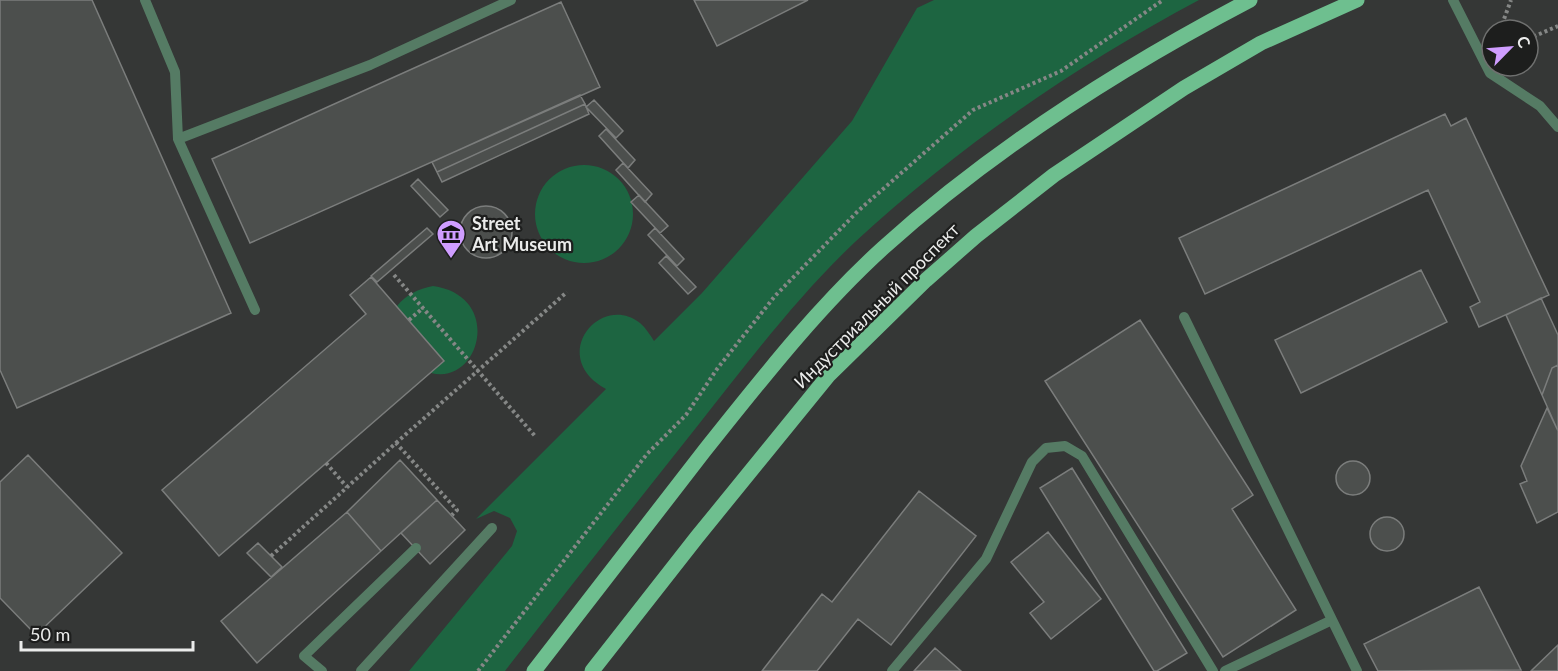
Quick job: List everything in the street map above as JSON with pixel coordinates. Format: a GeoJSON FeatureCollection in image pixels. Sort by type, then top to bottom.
{"type":"FeatureCollection","features":[{"type":"Feature","properties":{"kind":"main road","name":"Индустриальный проспект"},"geometry":{"type":"LineString","coordinates":[[534,671],[778,358],[882,249],[999,153],[1055,114],[1144,57],[1250,0]]}},
{"type":"Feature","properties":{"kind":"main road","name":"Индустриальный проспект"},"geometry":{"type":"LineString","coordinates":[[592,671],[828,376],[926,280],[968,243],[1054,175],[1184,87],[1261,43],[1357,0]]}},
{"type":"Feature","properties":{"kind":"lane"},"geometry":{"type":"LineString","coordinates":[[145,0],[175,72],[178,139],[255,310]]}},
{"type":"Feature","properties":{"kind":"lane"},"geometry":{"type":"LineString","coordinates":[[178,139],[370,65],[511,0]]}},
{"type":"Feature","properties":{"kind":"lane"},"geometry":{"type":"LineString","coordinates":[[1453,0],[1490,73],[1540,106],[1558,127]]}},
{"type":"Feature","properties":{"kind":"lane"},"geometry":{"type":"LineString","coordinates":[[1184,317],[1357,671]]}},
{"type":"Feature","properties":{"kind":"lane"},"geometry":{"type":"LineString","coordinates":[[892,671],[986,559],[1032,462],[1046,448],[1065,446],[1082,456],[1213,671]]}},
{"type":"Feature","properties":{"kind":"lane"},"geometry":{"type":"LineString","coordinates":[[361,671],[492,528]]}},
{"type":"Feature","properties":{"kind":"lane"},"geometry":{"type":"LineString","coordinates":[[322,671],[304,656],[416,548]]}},
{"type":"Feature","properties":{"kind":"lane"},"geometry":{"type":"LineString","coordinates":[[1225,671],[1332,620]]}},
{"type":"Feature","properties":{"kind":"path"},"geometry":{"type":"LineString","coordinates":[[1504,18],[1511,0]]}},
{"type":"Feature","properties":{"kind":"path"},"geometry":{"type":"LineString","coordinates":[[1540,34],[1558,26]]}},
{"type":"Feature","properties":{"kind":"path"},"geometry":{"type":"LineString","coordinates":[[394,274],[535,436]]}},
{"type":"Feature","properties":{"kind":"path"},"geometry":{"type":"LineString","coordinates":[[271,556],[567,292]]}},
{"type":"Feature","properties":{"kind":"path"},"geometry":{"type":"LineString","coordinates":[[409,320],[423,308]]}},
{"type":"Feature","properties":{"kind":"path"},"geometry":{"type":"LineString","coordinates":[[396,443],[457,510],[452,516]]}},
{"type":"Feature","properties":{"kind":"path"},"geometry":{"type":"LineString","coordinates":[[326,463],[347,487]]}},
{"type":"Feature","properties":{"kind":"green space"},"geometry":{"type":"Polygon","coordinates":[[[934,0],[1199,0],[1107,52],[1019,110],[935,173],[855,242],[793,307],[505,671],[409,671],[512,546],[517,531],[510,518],[494,511],[476,519],[606,389],[589,376],[581,361],[580,346],[586,332],[596,322],[610,316],[625,316],[640,323],[654,341],[702,293],[852,121],[917,8],[934,0]]]}},
{"type":"Feature","properties":{"kind":"green space"},"geometry":{"type":"Polygon","coordinates":[[[584,165],[594,166],[611,173],[625,187],[632,204],[632,224],[625,241],[611,255],[594,262],[584,263],[574,262],[557,255],[543,241],[536,224],[535,214],[536,204],[543,187],[557,173],[574,166],[584,165]]]}},
{"type":"Feature","properties":{"kind":"green space"},"geometry":{"type":"Polygon","coordinates":[[[433,286],[455,293],[470,306],[476,321],[477,338],[472,354],[462,366],[448,373],[431,373],[444,361],[397,306],[413,293],[433,286]]]}},
{"type":"Feature","properties":{"kind":"building"},"geometry":{"type":"Polygon","coordinates":[[[0,0],[92,0],[231,313],[17,408],[0,370],[0,0]]]}},
{"type":"Feature","properties":{"kind":"building"},"geometry":{"type":"Polygon","coordinates":[[[694,0],[808,0],[717,46],[694,0]]]}},
{"type":"Feature","properties":{"kind":"building"},"geometry":{"type":"Polygon","coordinates":[[[561,2],[600,87],[250,243],[212,159],[561,2]]]}},
{"type":"Feature","properties":{"kind":"building"},"geometry":{"type":"Polygon","coordinates":[[[580,95],[585,104],[437,172],[432,162],[580,95]]]}},
{"type":"Feature","properties":{"kind":"building"},"geometry":{"type":"Polygon","coordinates":[[[594,100],[623,131],[616,138],[586,107],[594,100]]]}},
{"type":"Feature","properties":{"kind":"building"},"geometry":{"type":"Polygon","coordinates":[[[585,104],[589,114],[442,182],[437,172],[585,104]]]}},
{"type":"Feature","properties":{"kind":"building"},"geometry":{"type":"Polygon","coordinates":[[[1445,114],[1451,126],[1466,118],[1549,295],[1479,327],[1470,307],[1480,302],[1428,190],[1205,294],[1179,238],[1445,114]]]}},
{"type":"Feature","properties":{"kind":"building"},"geometry":{"type":"Polygon","coordinates":[[[606,129],[635,160],[628,168],[599,136],[606,129]]]}},
{"type":"Feature","properties":{"kind":"building"},"geometry":{"type":"Polygon","coordinates":[[[623,163],[652,194],[645,202],[616,170],[623,163]]]}},
{"type":"Feature","properties":{"kind":"building"},"geometry":{"type":"Polygon","coordinates":[[[418,179],[448,210],[440,217],[411,186],[418,179]]]}},
{"type":"Feature","properties":{"kind":"building"},"geometry":{"type":"Polygon","coordinates":[[[639,195],[668,226],[660,233],[631,202],[639,195]]]}},
{"type":"Feature","properties":{"kind":"building"},"geometry":{"type":"Polygon","coordinates":[[[481,206],[491,206],[505,213],[512,232],[505,251],[491,258],[481,258],[471,254],[464,247],[460,237],[460,227],[464,217],[471,210],[481,206]]]}},
{"type":"Feature","properties":{"kind":"building"},"geometry":{"type":"Polygon","coordinates":[[[427,228],[433,234],[377,282],[371,276],[427,228]]]}},
{"type":"Feature","properties":{"kind":"building"},"geometry":{"type":"Polygon","coordinates":[[[655,228],[684,259],[677,266],[648,235],[655,228]]]}},
{"type":"Feature","properties":{"kind":"building"},"geometry":{"type":"Polygon","coordinates":[[[666,256],[696,287],[688,294],[659,263],[666,256]]]}},
{"type":"Feature","properties":{"kind":"building"},"geometry":{"type":"Polygon","coordinates":[[[1421,270],[1447,322],[1301,393],[1275,340],[1421,270]]]}},
{"type":"Feature","properties":{"kind":"building"},"geometry":{"type":"Polygon","coordinates":[[[371,277],[444,361],[219,556],[162,490],[366,314],[350,295],[371,277]]]}},
{"type":"Feature","properties":{"kind":"building"},"geometry":{"type":"Polygon","coordinates":[[[1541,298],[1558,335],[1558,365],[1552,368],[1542,395],[1506,315],[1541,298]]]}},
{"type":"Feature","properties":{"kind":"building"},"geometry":{"type":"Polygon","coordinates":[[[1140,320],[1253,495],[1232,509],[1296,610],[1223,657],[1045,381],[1140,320]]]}},
{"type":"Feature","properties":{"kind":"building"},"geometry":{"type":"Polygon","coordinates":[[[1558,365],[1558,431],[1542,395],[1552,368],[1558,365]]]}},
{"type":"Feature","properties":{"kind":"building"},"geometry":{"type":"Polygon","coordinates":[[[1547,408],[1558,431],[1558,512],[1537,523],[1520,484],[1527,481],[1521,466],[1547,408]]]}},
{"type":"Feature","properties":{"kind":"building"},"geometry":{"type":"Polygon","coordinates":[[[28,455],[122,553],[36,635],[0,598],[0,482],[28,455]]]}},
{"type":"Feature","properties":{"kind":"building"},"geometry":{"type":"Polygon","coordinates":[[[400,460],[437,500],[381,551],[347,512],[400,460]]]}},
{"type":"Feature","properties":{"kind":"building"},"geometry":{"type":"Polygon","coordinates":[[[1353,461],[1365,466],[1370,478],[1365,490],[1353,495],[1341,490],[1336,478],[1341,466],[1353,461]]]}},
{"type":"Feature","properties":{"kind":"building"},"geometry":{"type":"Polygon","coordinates":[[[1072,468],[1187,653],[1157,671],[1154,671],[1040,488],[1072,468]]]}},
{"type":"Feature","properties":{"kind":"building"},"geometry":{"type":"Polygon","coordinates":[[[919,491],[976,536],[891,645],[858,619],[817,671],[762,671],[822,594],[832,602],[919,491]]]}},
{"type":"Feature","properties":{"kind":"building"},"geometry":{"type":"Polygon","coordinates":[[[437,500],[465,530],[430,564],[401,533],[437,500]]]}},
{"type":"Feature","properties":{"kind":"building"},"geometry":{"type":"Polygon","coordinates":[[[347,512],[381,551],[257,663],[221,621],[347,512]]]}},
{"type":"Feature","properties":{"kind":"building"},"geometry":{"type":"Polygon","coordinates":[[[1387,517],[1399,522],[1404,534],[1399,546],[1387,551],[1375,546],[1370,534],[1375,522],[1387,517]]]}},
{"type":"Feature","properties":{"kind":"building"},"geometry":{"type":"Polygon","coordinates":[[[1048,532],[1101,599],[1051,639],[1030,613],[1044,602],[1011,562],[1048,532]]]}},
{"type":"Feature","properties":{"kind":"building"},"geometry":{"type":"Polygon","coordinates":[[[258,543],[282,567],[271,577],[247,553],[258,543]]]}},
{"type":"Feature","properties":{"kind":"building"},"geometry":{"type":"Polygon","coordinates":[[[1479,587],[1521,670],[1378,671],[1364,644],[1479,587]]]}},
{"type":"Feature","properties":{"kind":"building"},"geometry":{"type":"Polygon","coordinates":[[[1558,645],[1558,671],[1531,671],[1558,645]]]}},
{"type":"Feature","properties":{"kind":"building"},"geometry":{"type":"Polygon","coordinates":[[[935,648],[961,671],[914,671],[935,648]]]}},
{"type":"Feature","properties":{"kind":"place","name":"Street Art Museum"},"geometry":{"type":"Point","coordinates":[451,260]}}]}
